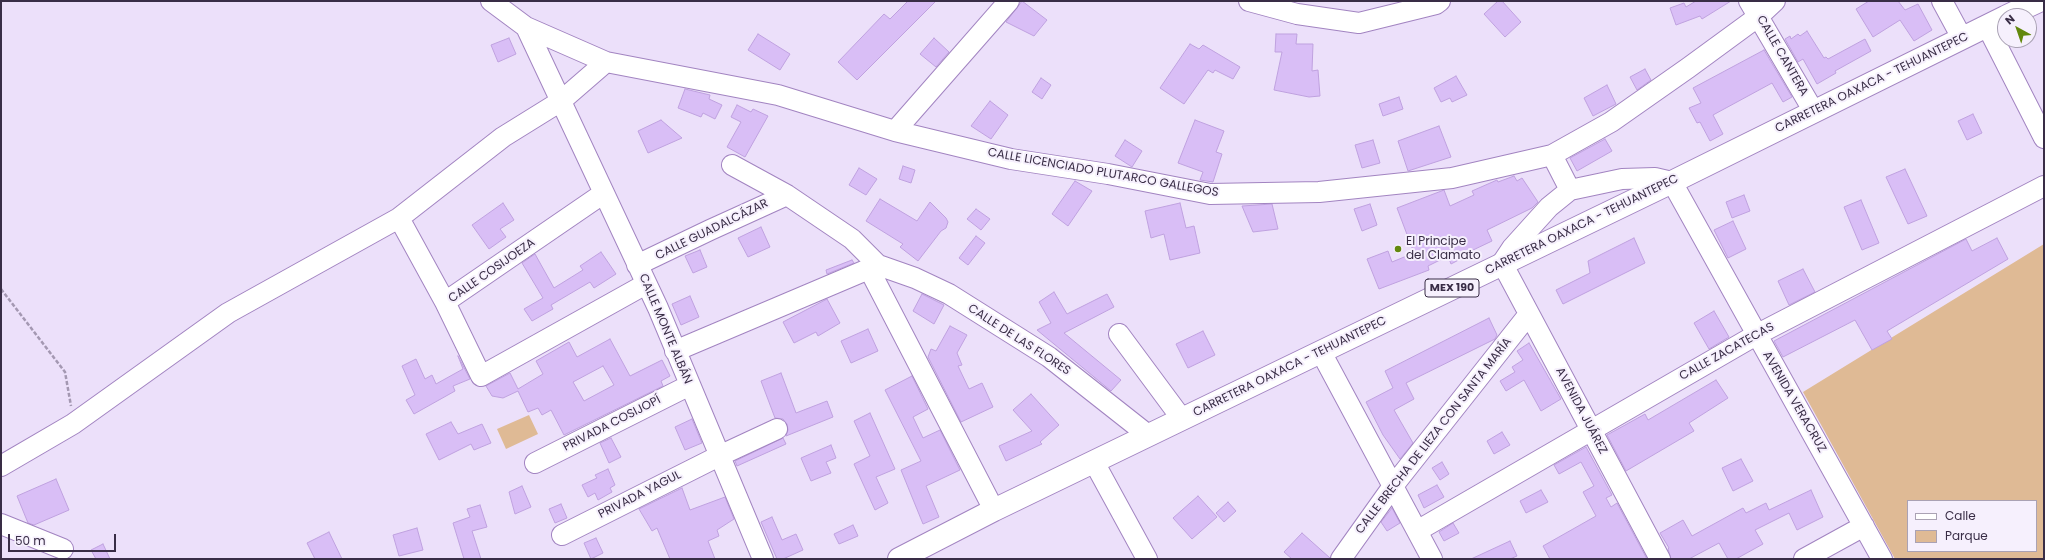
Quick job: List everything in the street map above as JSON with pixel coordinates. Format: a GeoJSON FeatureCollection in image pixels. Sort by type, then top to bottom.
{"type":"FeatureCollection","features":[{"type":"Feature","properties":{"kind":"main road","name":"CARRETERA OAXACA - TEHUANTEPEC"},"geometry":{"type":"LineString","coordinates":[[2025,8],[2039,1]]}},
{"type":"Feature","properties":{"kind":"main road","name":"CARRETERA OAXACA - TEHUANTEPEC"},"geometry":{"type":"LineString","coordinates":[[899,559],[994,510],[1672,182],[1997,21]]}},
{"type":"Feature","properties":{"kind":"street","name":"CALLE LICENCIADO PLUTARCO GALLEGOS"},"geometry":{"type":"LineString","coordinates":[[491,1],[526,27],[606,62],[778,95],[895,131],[1011,159],[1108,174],[1210,194],[1320,192],[1452,178],[1552,155],[1611,122],[1688,68],[1754,9],[1774,1]]}},
{"type":"Feature","properties":{"kind":"street"},"geometry":{"type":"LineString","coordinates":[[895,131],[1009,1]]}},
{"type":"Feature","properties":{"kind":"street"},"geometry":{"type":"LineString","coordinates":[[1249,1],[1297,14],[1359,23],[1436,4],[1440,1]]}},
{"type":"Feature","properties":{"kind":"street"},"geometry":{"type":"LineString","coordinates":[[1942,1],[1962,38]]}},
{"type":"Feature","properties":{"kind":"street","name":"CALLE CANTERA"},"geometry":{"type":"LineString","coordinates":[[1754,9],[1814,112]]}},
{"type":"Feature","properties":{"kind":"street","name":"CALLE MONTE ALBÁN"},"geometry":{"type":"LineString","coordinates":[[526,27],[638,265],[763,559]]}},
{"type":"Feature","properties":{"kind":"street"},"geometry":{"type":"LineString","coordinates":[[2010,48],[2044,138]]}},
{"type":"Feature","properties":{"kind":"street"},"geometry":{"type":"LineString","coordinates":[[1,466],[73,424],[228,312],[398,218],[503,137],[561,101],[606,62]]}},
{"type":"Feature","properties":{"kind":"street"},"geometry":{"type":"LineString","coordinates":[[1552,155],[1570,190]]}},
{"type":"Feature","properties":{"kind":"street","name":"CALLE DE LAS FLORES"},"geometry":{"type":"LineString","coordinates":[[732,165],[787,195],[852,240],[874,267],[994,510]]}},
{"type":"Feature","properties":{"kind":"street"},"geometry":{"type":"LineString","coordinates":[[1502,263],[1512,248],[1549,207],[1570,190],[1622,178],[1655,178],[1672,182]]}},
{"type":"Feature","properties":{"kind":"street","name":"AVENIDA VERACRUZ"},"geometry":{"type":"LineString","coordinates":[[1672,182],[1882,559]]}},
{"type":"Feature","properties":{"kind":"street","name":"CALLE ZACATECAS"},"geometry":{"type":"LineString","coordinates":[[1417,531],[1756,335],[2044,186]]}},
{"type":"Feature","properties":{"kind":"street","name":"CALLE COSIJOEZA"},"geometry":{"type":"LineString","coordinates":[[604,193],[445,302],[481,376],[646,284]]}},
{"type":"Feature","properties":{"kind":"street","name":"CALLE GUADALCÁZAR"},"geometry":{"type":"LineString","coordinates":[[638,265],[787,195]]}},
{"type":"Feature","properties":{"kind":"street"},"geometry":{"type":"LineString","coordinates":[[398,218],[445,302]]}},
{"type":"Feature","properties":{"kind":"street","name":"AVENIDA JUÁREZ"},"geometry":{"type":"LineString","coordinates":[[1502,263],[1660,559]]}},
{"type":"Feature","properties":{"kind":"street"},"geometry":{"type":"LineString","coordinates":[[675,351],[874,267]]}},
{"type":"Feature","properties":{"kind":"street","name":"CALLE DE LAS FLORES"},"geometry":{"type":"LineString","coordinates":[[874,267],[915,278],[948,294],[1049,357],[1148,435]]}},
{"type":"Feature","properties":{"kind":"street","name":"CALLE BRECHA DE LIEZA CON SANTA MARÍA"},"geometry":{"type":"LineString","coordinates":[[1341,559],[1394,486],[1529,314]]}},
{"type":"Feature","properties":{"kind":"street"},"geometry":{"type":"LineString","coordinates":[[1119,334],[1182,419]]}},
{"type":"Feature","properties":{"kind":"street"},"geometry":{"type":"LineString","coordinates":[[1321,352],[1432,559]]}},
{"type":"Feature","properties":{"kind":"street","name":"PRIVADA COSIJOPÍ"},"geometry":{"type":"LineString","coordinates":[[535,463],[690,385]]}},
{"type":"Feature","properties":{"kind":"street","name":"PRIVADA YAGUL"},"geometry":{"type":"LineString","coordinates":[[562,534],[777,429]]}},
{"type":"Feature","properties":{"kind":"street"},"geometry":{"type":"LineString","coordinates":[[1094,462],[1147,559]]}},
{"type":"Feature","properties":{"kind":"street"},"geometry":{"type":"LineString","coordinates":[[1,524],[63,549]]}},
{"type":"Feature","properties":{"kind":"street"},"geometry":{"type":"LineString","coordinates":[[1804,559],[1864,526]]}},
{"type":"Feature","properties":{"kind":"path"},"geometry":{"type":"LineString","coordinates":[[1,289],[65,372],[73,424]]}},
{"type":"Feature","properties":{"kind":"green space"},"geometry":{"type":"Polygon","coordinates":[[[2044,244],[2044,559],[1895,559],[1803,392],[2044,244]]]}},
{"type":"Feature","properties":{"kind":"green space"},"geometry":{"type":"Polygon","coordinates":[[[529,415],[538,434],[506,449],[497,429],[529,415]]]}},
{"type":"Feature","properties":{"kind":"building"},"geometry":{"type":"Polygon","coordinates":[[[908,1],[936,1],[857,80],[838,62],[884,14],[890,19],[908,1]]]}},
{"type":"Feature","properties":{"kind":"building"},"geometry":{"type":"Polygon","coordinates":[[[1022,1],[1047,20],[1034,36],[1006,22],[1022,1]]]}},
{"type":"Feature","properties":{"kind":"building"},"geometry":{"type":"Polygon","coordinates":[[[1498,1],[1502,1],[1521,22],[1505,37],[1484,14],[1498,1]]]}},
{"type":"Feature","properties":{"kind":"building"},"geometry":{"type":"Polygon","coordinates":[[[1696,1],[1731,1],[1702,19],[1700,16],[1676,25],[1670,8],[1684,3],[1686,7],[1696,1]]]}},
{"type":"Feature","properties":{"kind":"building"},"geometry":{"type":"Polygon","coordinates":[[[1869,1],[1898,1],[1905,10],[1918,4],[1932,30],[1914,41],[1900,20],[1873,37],[1856,9],[1869,1]]]}},
{"type":"Feature","properties":{"kind":"building"},"geometry":{"type":"Polygon","coordinates":[[[1807,31],[1824,58],[1826,57],[1828,59],[1865,39],[1871,51],[1835,71],[1836,73],[1817,84],[1803,59],[1798,62],[1785,39],[1790,36],[1791,39],[1798,34],[1800,36],[1807,31]]]}},
{"type":"Feature","properties":{"kind":"building"},"geometry":{"type":"Polygon","coordinates":[[[758,34],[790,54],[780,70],[748,50],[758,34]]]}},
{"type":"Feature","properties":{"kind":"building"},"geometry":{"type":"Polygon","coordinates":[[[1276,34],[1297,34],[1296,44],[1313,44],[1312,71],[1318,70],[1320,96],[1309,97],[1274,90],[1282,52],[1275,52],[1276,34]]]}},
{"type":"Feature","properties":{"kind":"building"},"geometry":{"type":"Polygon","coordinates":[[[509,38],[516,54],[498,62],[491,45],[509,38]]]}},
{"type":"Feature","properties":{"kind":"building"},"geometry":{"type":"Polygon","coordinates":[[[934,38],[949,52],[936,67],[920,54],[934,38]]]}},
{"type":"Feature","properties":{"kind":"building"},"geometry":{"type":"Polygon","coordinates":[[[1190,44],[1199,49],[1203,45],[1240,67],[1233,79],[1215,70],[1213,73],[1208,70],[1184,104],[1160,88],[1190,44]]]}},
{"type":"Feature","properties":{"kind":"building"},"geometry":{"type":"Polygon","coordinates":[[[1764,50],[1792,97],[1783,102],[1772,83],[1713,115],[1723,134],[1710,141],[1700,122],[1697,123],[1689,108],[1701,103],[1693,88],[1764,50]]]}},
{"type":"Feature","properties":{"kind":"building"},"geometry":{"type":"Polygon","coordinates":[[[1645,69],[1651,80],[1637,90],[1630,77],[1645,69]]]}},
{"type":"Feature","properties":{"kind":"building"},"geometry":{"type":"Polygon","coordinates":[[[1456,76],[1467,95],[1452,102],[1450,98],[1441,102],[1434,88],[1456,76]]]}},
{"type":"Feature","properties":{"kind":"building"},"geometry":{"type":"Polygon","coordinates":[[[1041,78],[1051,85],[1042,99],[1032,92],[1041,78]]]}},
{"type":"Feature","properties":{"kind":"building"},"geometry":{"type":"Polygon","coordinates":[[[1607,85],[1616,104],[1593,116],[1584,98],[1607,85]]]}},
{"type":"Feature","properties":{"kind":"building"},"geometry":{"type":"Polygon","coordinates":[[[685,89],[710,95],[709,99],[722,105],[715,119],[703,113],[701,117],[678,108],[685,89]]]}},
{"type":"Feature","properties":{"kind":"building"},"geometry":{"type":"Polygon","coordinates":[[[1399,97],[1403,109],[1383,116],[1379,104],[1399,97]]]}},
{"type":"Feature","properties":{"kind":"building"},"geometry":{"type":"Polygon","coordinates":[[[990,101],[1008,115],[991,139],[971,126],[990,101]]]}},
{"type":"Feature","properties":{"kind":"building"},"geometry":{"type":"Polygon","coordinates":[[[737,105],[751,112],[753,109],[768,116],[745,157],[727,147],[741,122],[731,117],[737,105]]]}},
{"type":"Feature","properties":{"kind":"building"},"geometry":{"type":"Polygon","coordinates":[[[1973,114],[1982,133],[1967,140],[1958,121],[1973,114]]]}},
{"type":"Feature","properties":{"kind":"building"},"geometry":{"type":"Polygon","coordinates":[[[661,120],[682,138],[648,153],[638,131],[661,120]]]}},
{"type":"Feature","properties":{"kind":"building"},"geometry":{"type":"Polygon","coordinates":[[[1195,120],[1224,131],[1216,152],[1222,154],[1213,182],[1200,180],[1203,172],[1178,163],[1195,120]]]}},
{"type":"Feature","properties":{"kind":"building"},"geometry":{"type":"Polygon","coordinates":[[[1439,126],[1451,157],[1408,171],[1398,141],[1439,126]]]}},
{"type":"Feature","properties":{"kind":"building"},"geometry":{"type":"Polygon","coordinates":[[[1605,139],[1612,151],[1577,171],[1570,158],[1605,139]]]}},
{"type":"Feature","properties":{"kind":"building"},"geometry":{"type":"Polygon","coordinates":[[[1125,140],[1142,151],[1132,167],[1115,156],[1125,140]]]}},
{"type":"Feature","properties":{"kind":"building"},"geometry":{"type":"Polygon","coordinates":[[[1373,140],[1380,163],[1362,168],[1355,145],[1373,140]]]}},
{"type":"Feature","properties":{"kind":"building"},"geometry":{"type":"Polygon","coordinates":[[[903,166],[915,170],[911,183],[899,179],[903,166]]]}},
{"type":"Feature","properties":{"kind":"building"},"geometry":{"type":"Polygon","coordinates":[[[859,168],[877,179],[866,195],[849,185],[859,168]]]}},
{"type":"Feature","properties":{"kind":"building"},"geometry":{"type":"Polygon","coordinates":[[[1905,169],[1927,216],[1908,224],[1886,177],[1905,169]]]}},
{"type":"Feature","properties":{"kind":"building"},"geometry":{"type":"Polygon","coordinates":[[[1514,176],[1517,181],[1522,178],[1538,202],[1532,208],[1487,230],[1492,241],[1471,251],[1472,253],[1451,264],[1448,256],[1428,266],[1429,270],[1379,289],[1367,259],[1388,251],[1392,262],[1414,253],[1397,208],[1444,190],[1450,206],[1474,195],[1472,191],[1497,180],[1498,182],[1514,176]]]}},
{"type":"Feature","properties":{"kind":"building"},"geometry":{"type":"Polygon","coordinates":[[[1075,181],[1092,191],[1068,226],[1052,214],[1075,181]]]}},
{"type":"Feature","properties":{"kind":"building"},"geometry":{"type":"Polygon","coordinates":[[[1744,195],[1750,211],[1732,218],[1726,202],[1744,195]]]}},
{"type":"Feature","properties":{"kind":"building"},"geometry":{"type":"Polygon","coordinates":[[[880,199],[917,221],[930,202],[946,218],[948,222],[946,228],[941,231],[918,261],[900,247],[903,244],[866,221],[880,199]]]}},
{"type":"Feature","properties":{"kind":"building"},"geometry":{"type":"Polygon","coordinates":[[[1861,200],[1879,243],[1862,250],[1844,207],[1861,200]]]}},
{"type":"Feature","properties":{"kind":"building"},"geometry":{"type":"Polygon","coordinates":[[[503,203],[514,220],[500,229],[506,237],[489,249],[472,225],[503,203]]]}},
{"type":"Feature","properties":{"kind":"building"},"geometry":{"type":"Polygon","coordinates":[[[1180,203],[1186,228],[1194,226],[1200,253],[1170,260],[1164,234],[1151,238],[1145,211],[1180,203]]]}},
{"type":"Feature","properties":{"kind":"building"},"geometry":{"type":"Polygon","coordinates":[[[1272,204],[1278,229],[1253,232],[1242,206],[1272,204]]]}},
{"type":"Feature","properties":{"kind":"building"},"geometry":{"type":"Polygon","coordinates":[[[1370,204],[1377,225],[1362,231],[1354,209],[1370,204]]]}},
{"type":"Feature","properties":{"kind":"building"},"geometry":{"type":"Polygon","coordinates":[[[976,209],[990,219],[981,230],[967,219],[976,209]]]}},
{"type":"Feature","properties":{"kind":"building"},"geometry":{"type":"Polygon","coordinates":[[[1733,221],[1746,249],[1728,258],[1714,230],[1733,221]]]}},
{"type":"Feature","properties":{"kind":"building"},"geometry":{"type":"Polygon","coordinates":[[[761,227],[770,247],[748,257],[738,238],[761,227]]]}},
{"type":"Feature","properties":{"kind":"building"},"geometry":{"type":"Polygon","coordinates":[[[976,236],[985,243],[968,265],[959,258],[976,236]]]}},
{"type":"Feature","properties":{"kind":"building"},"geometry":{"type":"Polygon","coordinates":[[[1634,238],[1645,263],[1563,304],[1556,290],[1590,273],[1588,261],[1634,238]]]}},
{"type":"Feature","properties":{"kind":"building"},"geometry":{"type":"Polygon","coordinates":[[[1997,238],[2008,259],[1887,331],[1892,339],[1872,350],[1855,320],[1783,357],[1774,341],[1966,239],[1972,251],[1997,238]]]}},
{"type":"Feature","properties":{"kind":"building"},"geometry":{"type":"Polygon","coordinates":[[[700,250],[707,267],[693,273],[685,256],[700,250]]]}},
{"type":"Feature","properties":{"kind":"building"},"geometry":{"type":"Polygon","coordinates":[[[601,252],[616,274],[594,288],[590,282],[551,305],[553,309],[532,321],[524,309],[543,298],[522,263],[535,254],[554,288],[583,270],[580,266],[601,252]]]}},
{"type":"Feature","properties":{"kind":"building"},"geometry":{"type":"Polygon","coordinates":[[[852,260],[854,263],[827,274],[826,270],[852,260]]]}},
{"type":"Feature","properties":{"kind":"building"},"geometry":{"type":"Polygon","coordinates":[[[1803,269],[1815,292],[1789,305],[1778,281],[1803,269]]]}},
{"type":"Feature","properties":{"kind":"building"},"geometry":{"type":"Polygon","coordinates":[[[1054,292],[1067,314],[1107,294],[1114,307],[1064,333],[1121,380],[1111,391],[1037,330],[1051,323],[1039,302],[1054,292]]]}},
{"type":"Feature","properties":{"kind":"building"},"geometry":{"type":"Polygon","coordinates":[[[922,294],[944,305],[934,324],[913,311],[922,294]]]}},
{"type":"Feature","properties":{"kind":"building"},"geometry":{"type":"Polygon","coordinates":[[[690,296],[699,317],[681,325],[672,304],[690,296]]]}},
{"type":"Feature","properties":{"kind":"building"},"geometry":{"type":"Polygon","coordinates":[[[827,299],[840,323],[818,336],[816,332],[794,343],[783,322],[827,299]]]}},
{"type":"Feature","properties":{"kind":"building"},"geometry":{"type":"Polygon","coordinates":[[[1714,311],[1729,337],[1709,349],[1694,323],[1714,311]]]}},
{"type":"Feature","properties":{"kind":"building"},"geometry":{"type":"Polygon","coordinates":[[[1489,318],[1497,335],[1495,339],[1406,383],[1414,399],[1394,410],[1413,443],[1400,459],[1383,435],[1366,402],[1393,388],[1385,371],[1489,318]]]}},
{"type":"Feature","properties":{"kind":"building"},"geometry":{"type":"Polygon","coordinates":[[[950,326],[967,335],[957,353],[962,365],[958,366],[969,389],[982,383],[993,407],[961,422],[928,357],[931,349],[936,351],[950,326]]]}},
{"type":"Feature","properties":{"kind":"building"},"geometry":{"type":"Polygon","coordinates":[[[868,329],[878,351],[851,363],[841,341],[868,329]]]}},
{"type":"Feature","properties":{"kind":"building"},"geometry":{"type":"Polygon","coordinates":[[[1203,331],[1215,355],[1188,368],[1176,344],[1203,331]]]}},
{"type":"Feature","properties":{"kind":"building"},"geometry":{"type":"Polygon","coordinates":[[[610,339],[630,376],[662,360],[670,376],[661,381],[663,386],[564,435],[551,410],[542,415],[538,408],[528,412],[518,391],[503,398],[492,396],[486,386],[510,373],[518,389],[543,374],[536,361],[569,342],[577,357],[610,339]],[[603,366],[573,382],[584,401],[614,385],[603,366]]]}},
{"type":"Feature","properties":{"kind":"building"},"geometry":{"type":"Polygon","coordinates":[[[1529,343],[1561,399],[1541,411],[1524,380],[1506,391],[1500,381],[1515,372],[1512,367],[1523,360],[1517,351],[1529,343]]]}},
{"type":"Feature","properties":{"kind":"building"},"geometry":{"type":"Polygon","coordinates":[[[458,356],[470,379],[453,386],[455,391],[414,414],[406,400],[415,395],[402,366],[416,359],[425,379],[432,375],[436,384],[463,369],[458,356]]]}},
{"type":"Feature","properties":{"kind":"building"},"geometry":{"type":"Polygon","coordinates":[[[781,373],[796,413],[827,401],[833,417],[786,436],[788,430],[787,424],[783,419],[775,418],[761,381],[781,373]]]}},
{"type":"Feature","properties":{"kind":"building"},"geometry":{"type":"Polygon","coordinates":[[[912,376],[928,409],[913,417],[923,438],[940,430],[960,470],[926,486],[939,517],[923,524],[901,470],[921,461],[885,390],[912,376]]]}},
{"type":"Feature","properties":{"kind":"building"},"geometry":{"type":"Polygon","coordinates":[[[1716,380],[1728,398],[1689,423],[1694,431],[1626,471],[1607,435],[1645,414],[1648,420],[1716,380]]]}},
{"type":"Feature","properties":{"kind":"building"},"geometry":{"type":"Polygon","coordinates":[[[1031,394],[1059,425],[1040,442],[1042,444],[1006,461],[999,446],[1032,431],[1013,410],[1031,394]]]}},
{"type":"Feature","properties":{"kind":"building"},"geometry":{"type":"Polygon","coordinates":[[[870,413],[895,469],[876,477],[888,503],[875,510],[854,464],[870,456],[854,421],[870,413]]]}},
{"type":"Feature","properties":{"kind":"building"},"geometry":{"type":"Polygon","coordinates":[[[692,419],[702,443],[685,450],[675,427],[692,419]]]}},
{"type":"Feature","properties":{"kind":"building"},"geometry":{"type":"Polygon","coordinates":[[[451,422],[458,434],[482,424],[491,443],[474,450],[471,444],[439,460],[426,434],[451,422]]]}},
{"type":"Feature","properties":{"kind":"building"},"geometry":{"type":"Polygon","coordinates":[[[1502,432],[1510,445],[1494,454],[1487,441],[1502,432]]]}},
{"type":"Feature","properties":{"kind":"building"},"geometry":{"type":"Polygon","coordinates":[[[611,438],[621,457],[609,463],[600,443],[611,438]]]}},
{"type":"Feature","properties":{"kind":"building"},"geometry":{"type":"Polygon","coordinates":[[[783,438],[786,444],[737,466],[735,461],[783,438]]]}},
{"type":"Feature","properties":{"kind":"building"},"geometry":{"type":"Polygon","coordinates":[[[831,445],[836,458],[826,462],[831,473],[811,481],[801,458],[831,445]]]}},
{"type":"Feature","properties":{"kind":"building"},"geometry":{"type":"Polygon","coordinates":[[[1586,447],[1612,495],[1606,498],[1611,507],[1617,503],[1647,559],[1550,559],[1543,546],[1596,516],[1583,492],[1594,486],[1581,462],[1559,474],[1554,465],[1586,447]]]}},
{"type":"Feature","properties":{"kind":"building"},"geometry":{"type":"Polygon","coordinates":[[[1741,459],[1753,481],[1733,491],[1722,468],[1741,459]]]}},
{"type":"Feature","properties":{"kind":"building"},"geometry":{"type":"Polygon","coordinates":[[[1442,462],[1449,474],[1440,480],[1432,468],[1442,462]]]}},
{"type":"Feature","properties":{"kind":"building"},"geometry":{"type":"Polygon","coordinates":[[[608,469],[615,485],[610,488],[612,492],[598,500],[595,493],[588,497],[582,485],[597,478],[595,475],[608,469]]]}},
{"type":"Feature","properties":{"kind":"building"},"geometry":{"type":"Polygon","coordinates":[[[56,479],[69,510],[34,525],[28,523],[17,496],[56,479]]]}},
{"type":"Feature","properties":{"kind":"building"},"geometry":{"type":"Polygon","coordinates":[[[1437,485],[1444,497],[1424,508],[1418,495],[1437,485]]]}},
{"type":"Feature","properties":{"kind":"building"},"geometry":{"type":"Polygon","coordinates":[[[522,486],[531,507],[515,514],[509,492],[522,486]]]}},
{"type":"Feature","properties":{"kind":"building"},"geometry":{"type":"Polygon","coordinates":[[[682,488],[690,510],[725,497],[734,519],[717,530],[719,536],[708,541],[715,559],[670,559],[657,528],[652,531],[639,509],[682,488]]]}},
{"type":"Feature","properties":{"kind":"building"},"geometry":{"type":"Polygon","coordinates":[[[1541,490],[1548,502],[1526,513],[1520,501],[1541,490]]]}},
{"type":"Feature","properties":{"kind":"building"},"geometry":{"type":"Polygon","coordinates":[[[1811,490],[1823,517],[1797,530],[1789,513],[1755,530],[1763,544],[1736,559],[1728,559],[1719,543],[1689,559],[1671,559],[1669,548],[1660,533],[1683,520],[1692,536],[1743,508],[1746,513],[1766,503],[1769,510],[1811,490]]]}},
{"type":"Feature","properties":{"kind":"building"},"geometry":{"type":"Polygon","coordinates":[[[1198,496],[1217,517],[1192,539],[1173,518],[1198,496]]]}},
{"type":"Feature","properties":{"kind":"building"},"geometry":{"type":"Polygon","coordinates":[[[1228,502],[1236,511],[1224,522],[1216,513],[1228,502]]]}},
{"type":"Feature","properties":{"kind":"building"},"geometry":{"type":"Polygon","coordinates":[[[561,504],[567,518],[555,523],[549,509],[561,504]]]}},
{"type":"Feature","properties":{"kind":"building"},"geometry":{"type":"Polygon","coordinates":[[[480,505],[487,527],[472,531],[481,559],[464,559],[453,523],[470,517],[467,509],[480,505]]]}},
{"type":"Feature","properties":{"kind":"building"},"geometry":{"type":"Polygon","coordinates":[[[1392,508],[1400,523],[1387,531],[1381,522],[1392,508]]]}},
{"type":"Feature","properties":{"kind":"building"},"geometry":{"type":"Polygon","coordinates":[[[772,517],[782,540],[796,534],[803,550],[783,559],[777,559],[761,522],[772,517]]]}},
{"type":"Feature","properties":{"kind":"building"},"geometry":{"type":"Polygon","coordinates":[[[1453,523],[1459,533],[1444,541],[1439,532],[1453,523]]]}},
{"type":"Feature","properties":{"kind":"building"},"geometry":{"type":"Polygon","coordinates":[[[853,525],[858,536],[839,544],[834,534],[853,525]]]}},
{"type":"Feature","properties":{"kind":"building"},"geometry":{"type":"Polygon","coordinates":[[[417,528],[423,550],[399,556],[393,535],[417,528]]]}},
{"type":"Feature","properties":{"kind":"building"},"geometry":{"type":"Polygon","coordinates":[[[329,532],[342,559],[315,559],[307,543],[329,532]]]}},
{"type":"Feature","properties":{"kind":"building"},"geometry":{"type":"Polygon","coordinates":[[[1302,533],[1330,559],[1292,559],[1284,552],[1302,533]]]}},
{"type":"Feature","properties":{"kind":"building"},"geometry":{"type":"Polygon","coordinates":[[[596,538],[603,553],[591,559],[584,543],[596,538]]]}},
{"type":"Feature","properties":{"kind":"building"},"geometry":{"type":"Polygon","coordinates":[[[1510,541],[1517,556],[1510,559],[1471,559],[1510,541]]]}},
{"type":"Feature","properties":{"kind":"building"},"geometry":{"type":"Polygon","coordinates":[[[103,544],[110,559],[96,559],[91,550],[103,544]]]}},
{"type":"Feature","properties":{"kind":"place","name":"El Principe del Clamato"},"geometry":{"type":"Point","coordinates":[1398,249]}}]}
